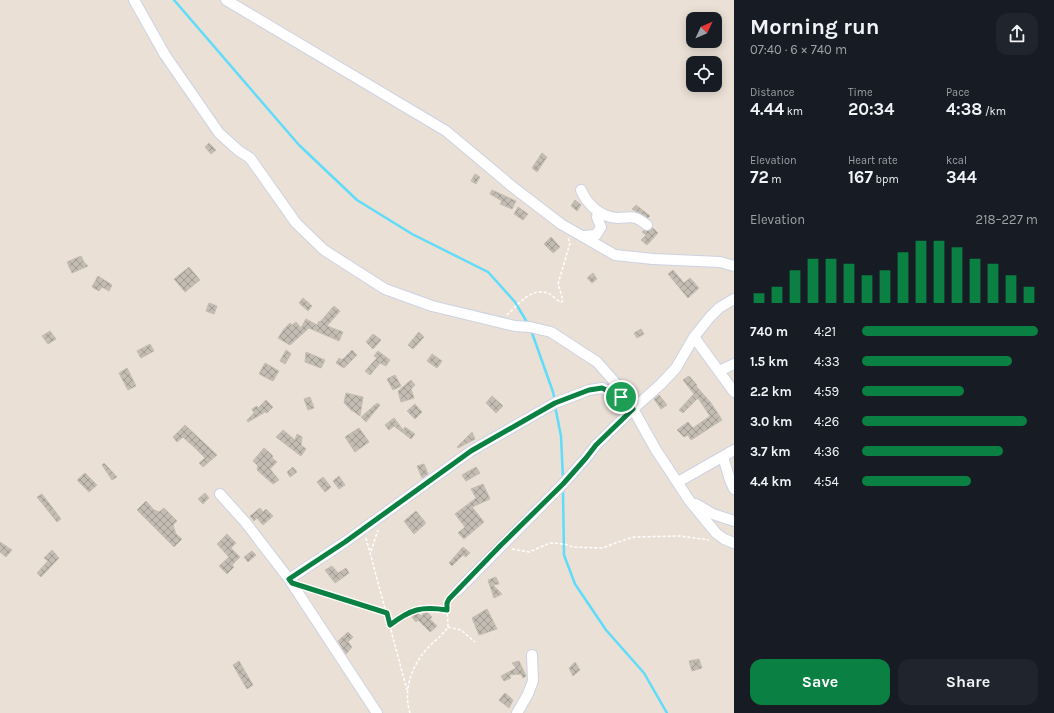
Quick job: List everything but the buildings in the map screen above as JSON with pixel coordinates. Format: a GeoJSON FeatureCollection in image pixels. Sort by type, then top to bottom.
{"type":"FeatureCollection","features":[{"type":"Feature","properties":{"kind":"street"},"geometry":{"type":"LineString","coordinates":[[134,0],[165,55],[219,133],[239,151],[250,158],[296,223],[324,250],[385,289],[432,306],[551,332],[597,362],[619,387],[621,397]]}},
{"type":"Feature","properties":{"kind":"street"},"geometry":{"type":"LineString","coordinates":[[226,0],[446,131],[514,188],[561,224],[615,255],[653,259],[720,262],[734,266]]}},
{"type":"Feature","properties":{"kind":"street"},"geometry":{"type":"LineString","coordinates":[[581,190],[591,206],[598,212],[615,218],[639,218],[647,225]]}},
{"type":"Feature","properties":{"kind":"street"},"geometry":{"type":"LineString","coordinates":[[584,236],[596,235],[600,230],[601,227],[597,217],[598,212]]}},
{"type":"Feature","properties":{"kind":"street"},"geometry":{"type":"LineString","coordinates":[[456,592],[563,484],[596,445],[661,384],[676,368],[694,337],[710,317],[719,308],[734,299]]}},
{"type":"Feature","properties":{"kind":"street"},"geometry":{"type":"LineString","coordinates":[[694,337],[734,392]]}},
{"type":"Feature","properties":{"kind":"street"},"geometry":{"type":"LineString","coordinates":[[719,371],[734,364]]}},
{"type":"Feature","properties":{"kind":"street"},"geometry":{"type":"LineString","coordinates":[[290,581],[471,451],[555,403],[589,390],[602,388],[621,397],[633,409],[656,450],[689,500],[716,533],[724,539],[734,542]]}},
{"type":"Feature","properties":{"kind":"street"},"geometry":{"type":"LineString","coordinates":[[678,482],[734,450]]}},
{"type":"Feature","properties":{"kind":"street"},"geometry":{"type":"LineString","coordinates":[[723,457],[734,488]]}},
{"type":"Feature","properties":{"kind":"street"},"geometry":{"type":"LineString","coordinates":[[220,494],[250,529],[290,581],[377,713]]}},
{"type":"Feature","properties":{"kind":"street"},"geometry":{"type":"LineString","coordinates":[[689,500],[713,514],[734,522]]}},
{"type":"Feature","properties":{"kind":"street"},"geometry":{"type":"LineString","coordinates":[[517,713],[528,694],[533,681],[532,655]]}},
{"type":"Feature","properties":{"kind":"path"},"geometry":{"type":"LineString","coordinates":[[500,322],[527,295],[534,293],[550,294],[560,302],[563,300],[558,284],[570,243],[561,224]]}},
{"type":"Feature","properties":{"kind":"path"},"geometry":{"type":"LineString","coordinates":[[370,552],[375,535],[380,525]]}},
{"type":"Feature","properties":{"kind":"path"},"geometry":{"type":"LineString","coordinates":[[364,528],[407,690]]}},
{"type":"Feature","properties":{"kind":"path"},"geometry":{"type":"LineString","coordinates":[[500,546],[529,552],[550,543],[602,548],[634,537],[680,536],[711,540]]}},
{"type":"Feature","properties":{"kind":"path"},"geometry":{"type":"LineString","coordinates":[[290,581],[387,613]]}},
{"type":"Feature","properties":{"kind":"path"},"geometry":{"type":"LineString","coordinates":[[410,713],[407,690],[410,678],[426,650],[448,627],[448,601],[456,592]]}},
{"type":"Feature","properties":{"kind":"path"},"geometry":{"type":"LineString","coordinates":[[390,625],[404,614],[418,609],[432,608],[447,610]]}},
{"type":"Feature","properties":{"kind":"path"},"geometry":{"type":"LineString","coordinates":[[448,627],[461,630],[475,642]]}},
{"type":"Feature","properties":{"kind":"waterway"},"geometry":{"type":"LineString","coordinates":[[174,0],[299,145],[357,200],[412,234],[488,272],[515,302],[528,324]]}},
{"type":"Feature","properties":{"kind":"waterway"},"geometry":{"type":"LineString","coordinates":[[531,330],[555,401]]}},
{"type":"Feature","properties":{"kind":"waterway"},"geometry":{"type":"LineString","coordinates":[[555,406],[561,436],[563,479]]}},
{"type":"Feature","properties":{"kind":"waterway"},"geometry":{"type":"LineString","coordinates":[[563,490],[564,555],[575,584],[606,630],[644,673],[667,713]]}},
{"type":"Feature","properties":{"kind":"route"},"geometry":{"type":"LineString","coordinates":[[602,388],[621,397],[633,409],[596,445],[563,484],[449,599],[446,605],[447,610],[432,608],[418,609],[404,614],[390,625],[387,613],[292,583],[289,579],[345,542],[471,451],[520,422],[555,403],[589,390],[602,388]]}}]}
